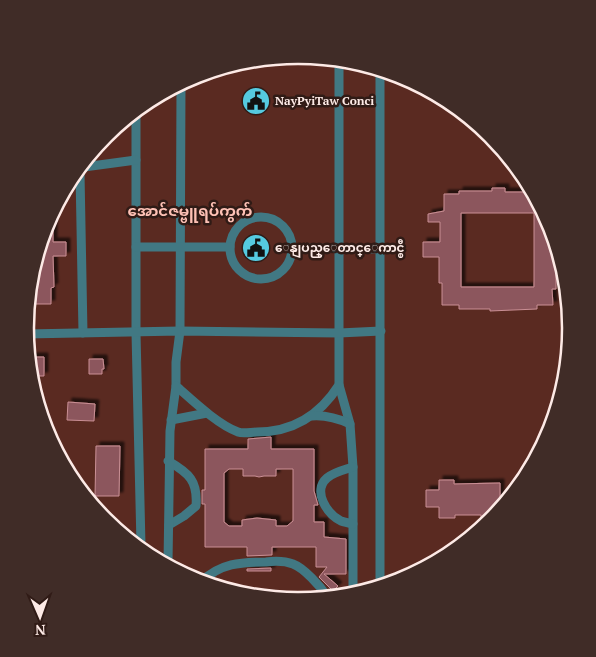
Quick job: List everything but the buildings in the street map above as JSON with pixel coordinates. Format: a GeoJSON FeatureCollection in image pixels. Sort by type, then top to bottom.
{"type":"FeatureCollection","features":[{"type":"Feature","properties":{"kind":"street"},"geometry":{"type":"LineString","coordinates":[[339,68],[339,385],[350,424],[353,467],[353,587]]}},
{"type":"Feature","properties":{"kind":"street"},"geometry":{"type":"LineString","coordinates":[[380,77],[380,580]]}},
{"type":"Feature","properties":{"kind":"street"},"geometry":{"type":"LineString","coordinates":[[168,558],[168,461],[180,331],[181,92]]}},
{"type":"Feature","properties":{"kind":"street"},"geometry":{"type":"LineString","coordinates":[[136,120],[136,333],[140,540]]}},
{"type":"Feature","properties":{"kind":"street"},"geometry":{"type":"LineString","coordinates":[[89,166],[136,160]]}},
{"type":"Feature","properties":{"kind":"street"},"geometry":{"type":"LineString","coordinates":[[80,179],[83,333]]}},
{"type":"Feature","properties":{"kind":"street"},"geometry":{"type":"LineString","coordinates":[[258,217],[277,221],[285,228],[291,237],[293,248],[286,267],[278,274],[268,278],[256,278],[246,274],[237,267],[232,258],[230,247],[233,235],[239,226],[248,220],[258,217]]}},
{"type":"Feature","properties":{"kind":"street"},"geometry":{"type":"LineString","coordinates":[[136,247],[230,247]]}},
{"type":"Feature","properties":{"kind":"street"},"geometry":{"type":"LineString","coordinates":[[293,248],[381,248]]}},
{"type":"Feature","properties":{"kind":"street"},"geometry":{"type":"LineString","coordinates":[[34,334],[180,331],[339,333],[381,331]]}},
{"type":"Feature","properties":{"kind":"street"},"geometry":{"type":"LineString","coordinates":[[312,416],[331,398],[339,385]]}},
{"type":"Feature","properties":{"kind":"street"},"geometry":{"type":"LineString","coordinates":[[176,386],[207,413],[238,432],[274,432],[312,416],[323,415],[350,424]]}},
{"type":"Feature","properties":{"kind":"street"},"geometry":{"type":"LineString","coordinates":[[171,420],[207,413]]}},
{"type":"Feature","properties":{"kind":"street"},"geometry":{"type":"LineString","coordinates":[[168,461],[182,469],[192,479],[197,492],[196,506],[169,525]]}},
{"type":"Feature","properties":{"kind":"street"},"geometry":{"type":"LineString","coordinates":[[353,467],[328,477],[322,483],[321,494],[328,511],[342,521],[353,524]]}},
{"type":"Feature","properties":{"kind":"street"},"geometry":{"type":"LineString","coordinates":[[208,577],[222,567],[240,562],[276,561],[293,564],[312,579],[323,591]]}},
{"type":"Feature","properties":{"kind":"place","name":"NayPyiTaw Conci"},"geometry":{"type":"Point","coordinates":[256,101]}},
{"type":"Feature","properties":{"kind":"place","name":"ေနျပည္ေတာင္ေကာင္စီ"},"geometry":{"type":"Point","coordinates":[256,248]}},
{"type":"Feature","properties":{"kind":"district","name":"အောင်ဇမ္ဗူရပ်ကွက်"},"geometry":{"type":"Point","coordinates":[190,211]}}]}
